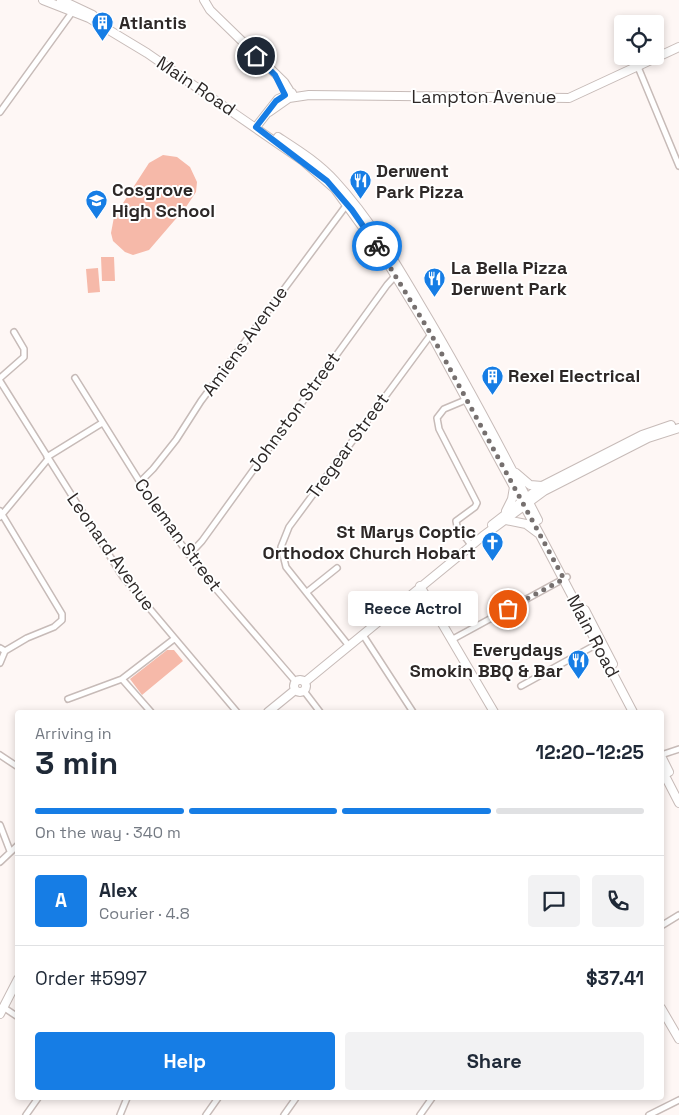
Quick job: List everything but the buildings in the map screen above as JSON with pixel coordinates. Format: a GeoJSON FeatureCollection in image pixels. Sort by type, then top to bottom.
{"type":"FeatureCollection","features":[{"type":"Feature","properties":{"kind":"street","name":"Main Road"},"geometry":{"type":"LineString","coordinates":[[43,0],[74,9]]}},
{"type":"Feature","properties":{"kind":"street","name":"Main Road"},"geometry":{"type":"LineString","coordinates":[[61,0],[131,42],[258,126],[315,171],[349,202],[399,274],[505,457],[540,535],[565,578]]}},
{"type":"Feature","properties":{"kind":"street"},"geometry":{"type":"LineString","coordinates":[[204,0],[210,10],[272,72],[305,94]]}},
{"type":"Feature","properties":{"kind":"street"},"geometry":{"type":"LineString","coordinates":[[0,112],[74,9]]}},
{"type":"Feature","properties":{"kind":"street","name":"Lampton Avenue"},"geometry":{"type":"LineString","coordinates":[[288,95],[569,98],[679,47]]}},
{"type":"Feature","properties":{"kind":"street"},"geometry":{"type":"LineString","coordinates":[[638,67],[679,166]]}},
{"type":"Feature","properties":{"kind":"street"},"geometry":{"type":"LineString","coordinates":[[272,72],[288,95]]}},
{"type":"Feature","properties":{"kind":"street"},"geometry":{"type":"LineString","coordinates":[[282,80],[288,95]]}},
{"type":"Feature","properties":{"kind":"street"},"geometry":{"type":"LineString","coordinates":[[258,126],[276,101],[288,95]]}},
{"type":"Feature","properties":{"kind":"street","name":"Amiens Avenue"},"geometry":{"type":"LineString","coordinates":[[140,482],[149,474],[176,440],[201,401],[349,202]]}},
{"type":"Feature","properties":{"kind":"street","name":"Johnston Street"},"geometry":{"type":"LineString","coordinates":[[189,555],[202,541],[386,285],[399,274]]}},
{"type":"Feature","properties":{"kind":"street"},"geometry":{"type":"LineString","coordinates":[[0,379],[24,357],[24,349],[14,332]]}},
{"type":"Feature","properties":{"kind":"street","name":"Tregear Street"},"geometry":{"type":"LineString","coordinates":[[349,646],[283,562],[281,552],[283,537],[433,332]]}},
{"type":"Feature","properties":{"kind":"street","name":"Coleman Street"},"geometry":{"type":"LineString","coordinates":[[75,378],[161,517],[189,555],[296,686]]}},
{"type":"Feature","properties":{"kind":"street","name":"Leonard Avenue"},"geometry":{"type":"LineString","coordinates":[[0,379],[2,388],[118,570],[235,710]]}},
{"type":"Feature","properties":{"kind":"street","name":"Main Road"},"geometry":{"type":"LineString","coordinates":[[470,398],[514,487],[525,502],[637,710]]}},
{"type":"Feature","properties":{"kind":"street"},"geometry":{"type":"LineString","coordinates":[[470,398],[444,409],[437,418],[437,422],[477,502],[473,509],[456,521],[457,526],[471,545]]}},
{"type":"Feature","properties":{"kind":"street"},"geometry":{"type":"LineString","coordinates":[[0,663],[2,649],[54,627],[62,620],[61,610],[1,514],[48,458],[102,423]]}},
{"type":"Feature","properties":{"kind":"street"},"geometry":{"type":"LineString","coordinates":[[304,687],[363,634],[542,486],[642,434],[679,423]]}},
{"type":"Feature","properties":{"kind":"street"},"geometry":{"type":"LineString","coordinates":[[525,502],[648,438],[679,428]]}},
{"type":"Feature","properties":{"kind":"street"},"geometry":{"type":"LineString","coordinates":[[505,457],[520,478],[530,485],[542,486]]}},
{"type":"Feature","properties":{"kind":"street"},"geometry":{"type":"LineString","coordinates":[[506,517],[514,487]]}},
{"type":"Feature","properties":{"kind":"street"},"geometry":{"type":"LineString","coordinates":[[506,517],[526,524],[540,535]]}},
{"type":"Feature","properties":{"kind":"street"},"geometry":{"type":"LineString","coordinates":[[307,592],[337,568]]}},
{"type":"Feature","properties":{"kind":"street"},"geometry":{"type":"LineString","coordinates":[[453,639],[565,578]]}},
{"type":"Feature","properties":{"kind":"street"},"geometry":{"type":"LineString","coordinates":[[420,586],[453,639],[493,710]]}},
{"type":"Feature","properties":{"kind":"street"},"geometry":{"type":"LineString","coordinates":[[363,634],[412,710]]}},
{"type":"Feature","properties":{"kind":"street"},"geometry":{"type":"LineString","coordinates":[[68,699],[122,679],[174,639]]}},
{"type":"Feature","properties":{"kind":"street","name":"Main Road"},"geometry":{"type":"LineString","coordinates":[[600,643],[632,710]]}},
{"type":"Feature","properties":{"kind":"street"},"geometry":{"type":"LineString","coordinates":[[521,686],[600,643]]}},
{"type":"Feature","properties":{"kind":"street"},"geometry":{"type":"LineString","coordinates":[[122,679],[148,710]]}},
{"type":"Feature","properties":{"kind":"street"},"geometry":{"type":"LineString","coordinates":[[270,710],[300,680],[319,710]]}},
{"type":"Feature","properties":{"kind":"street"},"geometry":{"type":"LineString","coordinates":[[664,755],[679,749]]}},
{"type":"Feature","properties":{"kind":"street"},"geometry":{"type":"LineString","coordinates":[[0,755],[15,766]]}},
{"type":"Feature","properties":{"kind":"street"},"geometry":{"type":"LineString","coordinates":[[664,762],[679,791]]}},
{"type":"Feature","properties":{"kind":"street"},"geometry":{"type":"LineString","coordinates":[[664,774],[679,803]]}},
{"type":"Feature","properties":{"kind":"street"},"geometry":{"type":"LineString","coordinates":[[0,825],[10,851]]}},
{"type":"Feature","properties":{"kind":"street"},"geometry":{"type":"LineString","coordinates":[[0,862],[15,847]]}},
{"type":"Feature","properties":{"kind":"street"},"geometry":{"type":"LineString","coordinates":[[664,924],[679,915]]}},
{"type":"Feature","properties":{"kind":"street"},"geometry":{"type":"LineString","coordinates":[[15,984],[1,1011],[15,1016]]}},
{"type":"Feature","properties":{"kind":"street"},"geometry":{"type":"LineString","coordinates":[[664,1013],[679,1039]]}},
{"type":"Feature","properties":{"kind":"street"},"geometry":{"type":"LineString","coordinates":[[26,1115],[37,1100]]}},
{"type":"Feature","properties":{"kind":"street"},"geometry":{"type":"LineString","coordinates":[[120,1115],[126,1100]]}},
{"type":"Feature","properties":{"kind":"street"},"geometry":{"type":"LineString","coordinates":[[206,1115],[217,1100]]}},
{"type":"Feature","properties":{"kind":"street"},"geometry":{"type":"LineString","coordinates":[[284,1115],[295,1100]]}},
{"type":"Feature","properties":{"kind":"street"},"geometry":{"type":"LineString","coordinates":[[420,1115],[431,1100]]}},
{"type":"Feature","properties":{"kind":"street"},"geometry":{"type":"LineString","coordinates":[[649,1115],[679,1100]]}},
{"type":"Feature","properties":{"kind":"shaded area"},"geometry":{"type":"Polygon","coordinates":[[[163,155],[177,157],[190,167],[197,182],[196,192],[186,207],[149,250],[133,255],[125,252],[113,241],[111,233],[114,217],[149,163],[163,155]]]}},
{"type":"Feature","properties":{"kind":"shaded area"},"geometry":{"type":"Polygon","coordinates":[[[101,257],[114,257],[115,281],[102,281],[101,257]]]}},
{"type":"Feature","properties":{"kind":"shaded area"},"geometry":{"type":"Polygon","coordinates":[[[98,268],[100,292],[88,293],[86,269],[98,268]]]}},
{"type":"Feature","properties":{"kind":"shaded area"},"geometry":{"type":"Polygon","coordinates":[[[167,650],[174,650],[183,661],[142,695],[130,679],[167,650]]]}},
{"type":"Feature","properties":{"kind":"way so far"},"geometry":{"type":"LineString","coordinates":[[377,246],[431,334],[564,579],[508,609]]}},
{"type":"Feature","properties":{"kind":"place","name":"Atlantis"},"geometry":{"type":"Point","coordinates":[103,42]}},
{"type":"Feature","properties":{"kind":"place","name":"Derwent Park Pizza"},"geometry":{"type":"Point","coordinates":[360,200]}},
{"type":"Feature","properties":{"kind":"place","name":"Cosgrove High School"},"geometry":{"type":"Point","coordinates":[96,219]}},
{"type":"Feature","properties":{"kind":"place","name":"La Bella Pizza Derwent Park"},"geometry":{"type":"Point","coordinates":[435,297]}},
{"type":"Feature","properties":{"kind":"place","name":"Rexel Electrical"},"geometry":{"type":"Point","coordinates":[492,395]}},
{"type":"Feature","properties":{"kind":"place","name":"St Marys Coptic Orthodox Church Hobart"},"geometry":{"type":"Point","coordinates":[492,561]}},
{"type":"Feature","properties":{"kind":"place","name":"Reece Actrol"},"geometry":{"type":"Point","coordinates":[508,609]}},
{"type":"Feature","properties":{"kind":"place","name":"Everydays Smokin BBQ & Bar"},"geometry":{"type":"Point","coordinates":[579,679]}},
{"type":"Feature","properties":{"kind":"route"},"geometry":{"type":"LineString","coordinates":[[256,56],[275,75],[285,95],[276,101],[256,127],[327,181],[352,210],[377,246]]}}]}
